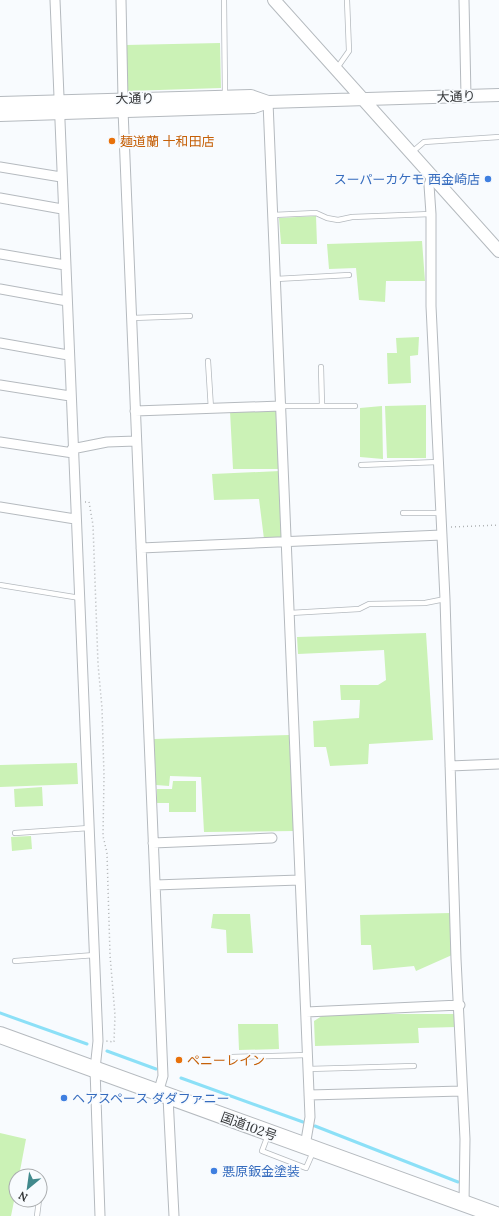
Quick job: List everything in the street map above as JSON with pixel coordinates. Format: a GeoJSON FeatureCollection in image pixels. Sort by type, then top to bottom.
{"type":"FeatureCollection","features":[{"type":"Feature","properties":{"kind":"highway","name":"国道102号"},"geometry":{"type":"LineString","coordinates":[[0,1035],[499,1216]]}},
{"type":"Feature","properties":{"kind":"street"},"geometry":{"type":"LineString","coordinates":[[55,0],[72,451],[80,598],[95,955],[98,1040],[95,1069],[100,1216]]}},
{"type":"Feature","properties":{"kind":"street"},"geometry":{"type":"LineString","coordinates":[[121,0],[123,104],[131,318],[163,1095],[174,1216]]}},
{"type":"Feature","properties":{"kind":"street"},"geometry":{"type":"LineString","coordinates":[[274,0],[362,100],[499,250]]}},
{"type":"Feature","properties":{"kind":"street"},"geometry":{"type":"LineString","coordinates":[[464,0],[466,96]]}},
{"type":"Feature","properties":{"kind":"street","name":"大通り"},"geometry":{"type":"LineString","coordinates":[[123,104],[254,107],[268,102],[499,95]]}},
{"type":"Feature","properties":{"kind":"street","name":"大通り"},"geometry":{"type":"LineString","coordinates":[[0,115],[58,107],[123,104],[226,96],[251,96],[268,102]]}},
{"type":"Feature","properties":{"kind":"street"},"geometry":{"type":"LineString","coordinates":[[268,102],[308,1054],[310,1117],[309,1147]]}},
{"type":"Feature","properties":{"kind":"street","name":"大通り"},"geometry":{"type":"LineString","coordinates":[[0,103],[58,107]]}},
{"type":"Feature","properties":{"kind":"street"},"geometry":{"type":"LineString","coordinates":[[0,168],[61,177]]}},
{"type":"Feature","properties":{"kind":"street"},"geometry":{"type":"LineString","coordinates":[[432,176],[429,185],[431,214],[431,306],[445,599],[456,960],[460,1006],[465,1139],[464,1203]]}},
{"type":"Feature","properties":{"kind":"street"},"geometry":{"type":"LineString","coordinates":[[0,198],[62,209]]}},
{"type":"Feature","properties":{"kind":"street"},"geometry":{"type":"LineString","coordinates":[[0,254],[65,264]]}},
{"type":"Feature","properties":{"kind":"street"},"geometry":{"type":"LineString","coordinates":[[0,289],[67,301]]}},
{"type":"Feature","properties":{"kind":"street"},"geometry":{"type":"LineString","coordinates":[[0,343],[68,355]]}},
{"type":"Feature","properties":{"kind":"street"},"geometry":{"type":"LineString","coordinates":[[0,385],[70,396]]}},
{"type":"Feature","properties":{"kind":"street"},"geometry":{"type":"LineString","coordinates":[[135,411],[281,406]]}},
{"type":"Feature","properties":{"kind":"street"},"geometry":{"type":"LineString","coordinates":[[0,442],[72,451],[107,442],[136,441]]}},
{"type":"Feature","properties":{"kind":"street"},"geometry":{"type":"LineString","coordinates":[[0,508],[75,519]]}},
{"type":"Feature","properties":{"kind":"street"},"geometry":{"type":"LineString","coordinates":[[141,548],[287,543],[442,532]]}},
{"type":"Feature","properties":{"kind":"street"},"geometry":{"type":"LineString","coordinates":[[450,766],[499,764]]}},
{"type":"Feature","properties":{"kind":"street"},"geometry":{"type":"LineString","coordinates":[[153,843],[272,838]]}},
{"type":"Feature","properties":{"kind":"street"},"geometry":{"type":"LineString","coordinates":[[155,885],[300,880]]}},
{"type":"Feature","properties":{"kind":"street"},"geometry":{"type":"LineString","coordinates":[[306,1012],[460,1006]]}},
{"type":"Feature","properties":{"kind":"street"},"geometry":{"type":"LineString","coordinates":[[309,1094],[462,1091]]}},
{"type":"Feature","properties":{"kind":"lane"},"geometry":{"type":"LineString","coordinates":[[224,0],[226,96]]}},
{"type":"Feature","properties":{"kind":"lane"},"geometry":{"type":"LineString","coordinates":[[336,70],[349,52],[348,0]]}},
{"type":"Feature","properties":{"kind":"lane"},"geometry":{"type":"LineString","coordinates":[[411,153],[424,142],[499,137]]}},
{"type":"Feature","properties":{"kind":"lane"},"geometry":{"type":"LineString","coordinates":[[273,215],[316,213],[327,218],[338,220],[352,216],[431,214]]}},
{"type":"Feature","properties":{"kind":"lane"},"geometry":{"type":"LineString","coordinates":[[276,279],[349,275]]}},
{"type":"Feature","properties":{"kind":"lane"},"geometry":{"type":"LineString","coordinates":[[131,318],[190,316]]}},
{"type":"Feature","properties":{"kind":"lane"},"geometry":{"type":"LineString","coordinates":[[208,361],[211,409]]}},
{"type":"Feature","properties":{"kind":"lane"},"geometry":{"type":"LineString","coordinates":[[321,367],[322,406]]}},
{"type":"Feature","properties":{"kind":"lane"},"geometry":{"type":"LineString","coordinates":[[281,406],[355,406]]}},
{"type":"Feature","properties":{"kind":"lane"},"geometry":{"type":"LineString","coordinates":[[361,465],[438,462]]}},
{"type":"Feature","properties":{"kind":"lane"},"geometry":{"type":"LineString","coordinates":[[403,513],[440,513]]}},
{"type":"Feature","properties":{"kind":"lane"},"geometry":{"type":"LineString","coordinates":[[0,585],[80,598]]}},
{"type":"Feature","properties":{"kind":"lane"},"geometry":{"type":"LineString","coordinates":[[290,613],[360,609],[369,604],[425,603],[445,599]]}},
{"type":"Feature","properties":{"kind":"lane"},"geometry":{"type":"LineString","coordinates":[[15,833],[89,828]]}},
{"type":"Feature","properties":{"kind":"lane"},"geometry":{"type":"LineString","coordinates":[[16,961],[95,955]]}},
{"type":"Feature","properties":{"kind":"lane"},"geometry":{"type":"LineString","coordinates":[[232,1057],[308,1054]]}},
{"type":"Feature","properties":{"kind":"lane"},"geometry":{"type":"LineString","coordinates":[[308,1069],[414,1066]]}},
{"type":"Feature","properties":{"kind":"lane"},"geometry":{"type":"LineString","coordinates":[[269,1133],[262,1151],[306,1168],[309,1147]]}},
{"type":"Feature","properties":{"kind":"path"},"geometry":{"type":"LineString","coordinates":[[75,502],[89,502],[93,525],[98,664],[102,708],[104,776],[103,836],[107,854],[110,955],[115,1015],[114,1042],[98,1040]]}},
{"type":"Feature","properties":{"kind":"path"},"geometry":{"type":"LineString","coordinates":[[442,532],[499,525]]}},
{"type":"Feature","properties":{"kind":"green space"},"geometry":{"type":"Polygon","coordinates":[[[220,43],[221,88],[128,91],[126,45],[220,43]]]}},
{"type":"Feature","properties":{"kind":"green space"},"geometry":{"type":"Polygon","coordinates":[[[316,216],[317,244],[281,244],[279,218],[316,216]]]}},
{"type":"Feature","properties":{"kind":"green space"},"geometry":{"type":"Polygon","coordinates":[[[422,241],[425,281],[386,281],[385,302],[359,300],[356,268],[329,269],[327,244],[422,241]]]}},
{"type":"Feature","properties":{"kind":"green space"},"geometry":{"type":"Polygon","coordinates":[[[419,337],[418,355],[410,356],[411,383],[388,384],[387,353],[397,353],[396,338],[419,337]]]}},
{"type":"Feature","properties":{"kind":"green space"},"geometry":{"type":"Polygon","coordinates":[[[426,405],[426,458],[387,458],[385,406],[426,405]]]}},
{"type":"Feature","properties":{"kind":"green space"},"geometry":{"type":"Polygon","coordinates":[[[382,406],[383,459],[360,457],[360,408],[382,406]]]}},
{"type":"Feature","properties":{"kind":"green space"},"geometry":{"type":"Polygon","coordinates":[[[277,410],[279,469],[233,469],[230,411],[277,410]]]}},
{"type":"Feature","properties":{"kind":"green space"},"geometry":{"type":"Polygon","coordinates":[[[280,471],[283,538],[264,539],[259,499],[214,500],[212,474],[280,471]]]}},
{"type":"Feature","properties":{"kind":"green space"},"geometry":{"type":"Polygon","coordinates":[[[426,633],[433,740],[369,744],[368,764],[330,766],[326,747],[314,747],[313,721],[359,718],[360,700],[341,700],[340,685],[378,685],[386,680],[384,650],[298,654],[297,637],[426,633]]]}},
{"type":"Feature","properties":{"kind":"green space"},"geometry":{"type":"Polygon","coordinates":[[[289,735],[294,831],[204,832],[201,777],[170,776],[169,786],[156,785],[154,739],[289,735]]]}},
{"type":"Feature","properties":{"kind":"green space"},"geometry":{"type":"Polygon","coordinates":[[[77,763],[78,784],[0,787],[0,765],[77,763]]]}},
{"type":"Feature","properties":{"kind":"green space"},"geometry":{"type":"Polygon","coordinates":[[[173,781],[196,781],[196,812],[169,812],[169,803],[157,803],[157,789],[172,789],[173,781]]]}},
{"type":"Feature","properties":{"kind":"green space"},"geometry":{"type":"Polygon","coordinates":[[[42,787],[43,806],[15,807],[14,789],[42,787]]]}},
{"type":"Feature","properties":{"kind":"green space"},"geometry":{"type":"Polygon","coordinates":[[[31,836],[32,849],[12,851],[11,837],[31,836]]]}},
{"type":"Feature","properties":{"kind":"green space"},"geometry":{"type":"Polygon","coordinates":[[[451,913],[452,955],[416,971],[414,966],[373,970],[371,945],[361,945],[360,915],[451,913]]]}},
{"type":"Feature","properties":{"kind":"green space"},"geometry":{"type":"Polygon","coordinates":[[[213,914],[250,914],[253,953],[227,953],[226,930],[211,928],[213,914]]]}},
{"type":"Feature","properties":{"kind":"green space"},"geometry":{"type":"Polygon","coordinates":[[[325,1014],[454,1014],[456,1027],[418,1028],[419,1043],[315,1046],[314,1021],[325,1014]]]}},
{"type":"Feature","properties":{"kind":"green space"},"geometry":{"type":"Polygon","coordinates":[[[238,1024],[278,1024],[279,1049],[239,1050],[238,1024]]]}},
{"type":"Feature","properties":{"kind":"green space"},"geometry":{"type":"Polygon","coordinates":[[[0,1133],[26,1139],[21,1168],[8,1168],[8,1208],[13,1208],[11,1216],[0,1216],[0,1133]]]}},
{"type":"Feature","properties":{"kind":"waterway"},"geometry":{"type":"LineString","coordinates":[[0,1013],[87,1044]]}},
{"type":"Feature","properties":{"kind":"waterway"},"geometry":{"type":"LineString","coordinates":[[107,1051],[156,1069]]}},
{"type":"Feature","properties":{"kind":"waterway"},"geometry":{"type":"LineString","coordinates":[[181,1078],[303,1122]]}},
{"type":"Feature","properties":{"kind":"waterway"},"geometry":{"type":"LineString","coordinates":[[315,1126],[458,1182]]}},
{"type":"Feature","properties":{"kind":"place","name":"麺道蘭 十和田店"},"geometry":{"type":"Point","coordinates":[112,141]}},
{"type":"Feature","properties":{"kind":"place","name":"スーパーカケモ 西金崎店"},"geometry":{"type":"Point","coordinates":[488,179]}},
{"type":"Feature","properties":{"kind":"place","name":"ペニーレイン"},"geometry":{"type":"Point","coordinates":[179,1060]}},
{"type":"Feature","properties":{"kind":"place","name":"ヘアスペース ダダファニー"},"geometry":{"type":"Point","coordinates":[64,1098]}},
{"type":"Feature","properties":{"kind":"place","name":"悪原鈑金塗装"},"geometry":{"type":"Point","coordinates":[214,1171]}}]}
